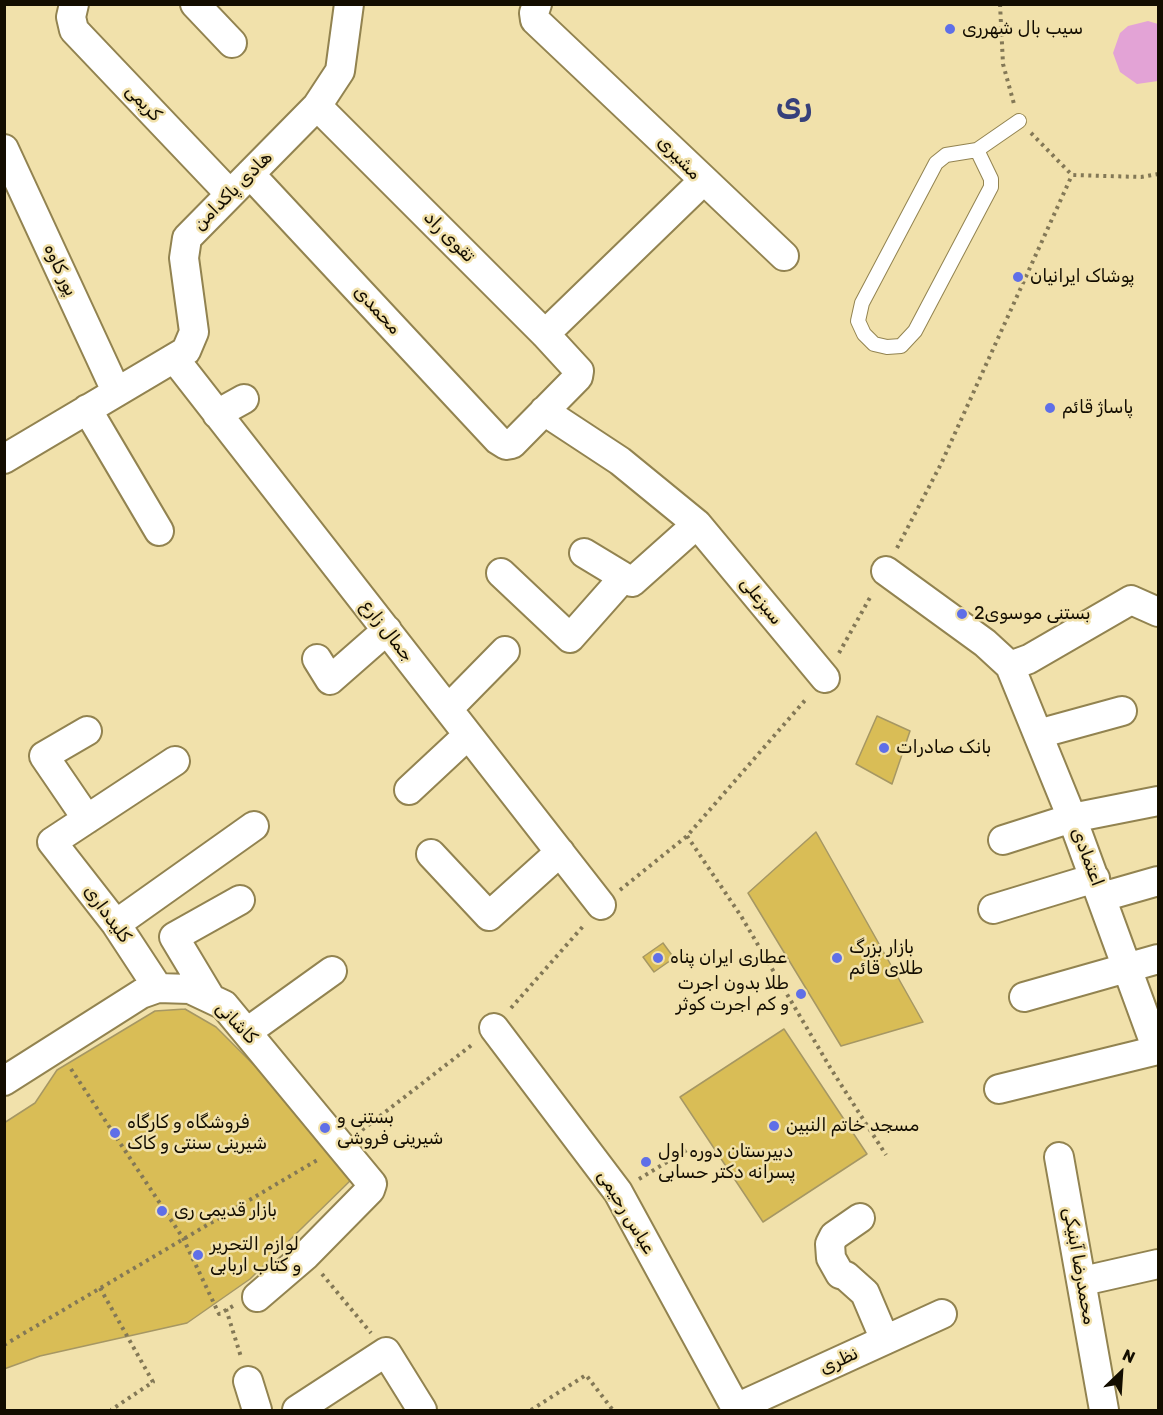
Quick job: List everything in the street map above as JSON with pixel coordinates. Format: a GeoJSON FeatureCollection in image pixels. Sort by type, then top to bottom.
{"type":"FeatureCollection","features":[{"type":"Feature","properties":{"kind":"street","name":"کریمی"},"geometry":{"type":"LineString","coordinates":[[74,4],[71,17],[74,30],[230,194]]}},
{"type":"Feature","properties":{"kind":"street"},"geometry":{"type":"LineString","coordinates":[[195,4],[232,44]]}},
{"type":"Feature","properties":{"kind":"street","name":"هادی پاکدامن"},"geometry":{"type":"LineString","coordinates":[[4,459],[186,351],[194,332],[184,258],[187,238],[317,106],[340,71],[344,57],[349,4]]}},
{"type":"Feature","properties":{"kind":"street","name":"مشیری"},"geometry":{"type":"LineString","coordinates":[[537,4],[534,13],[535,20],[704,180],[545,334]]}},
{"type":"Feature","properties":{"kind":"street","name":"تقوی راد"},"geometry":{"type":"LineString","coordinates":[[317,106],[545,334],[579,371],[578,377],[544,411]]}},
{"type":"Feature","properties":{"kind":"street","name":"پور کاوه"},"geometry":{"type":"LineString","coordinates":[[4,149],[116,391]]}},
{"type":"Feature","properties":{"kind":"street","name":"محمدی"},"geometry":{"type":"LineString","coordinates":[[250,174],[498,440],[506,445],[512,444],[544,411]]}},
{"type":"Feature","properties":{"kind":"street"},"geometry":{"type":"LineString","coordinates":[[704,180],[784,256]]}},
{"type":"Feature","properties":{"kind":"street","name":"جمال زارع"},"geometry":{"type":"LineString","coordinates":[[174,358],[601,905]]}},
{"type":"Feature","properties":{"kind":"street"},"geometry":{"type":"LineString","coordinates":[[217,414],[244,399]]}},
{"type":"Feature","properties":{"kind":"street"},"geometry":{"type":"LineString","coordinates":[[87,409],[159,531]]}},
{"type":"Feature","properties":{"kind":"street","name":"سبزعلی"},"geometry":{"type":"LineString","coordinates":[[544,411],[620,461],[698,524],[825,678]]}},
{"type":"Feature","properties":{"kind":"street"},"geometry":{"type":"LineString","coordinates":[[584,553],[632,582],[698,524]]}},
{"type":"Feature","properties":{"kind":"street","name":"اعتمادی"},"geometry":{"type":"LineString","coordinates":[[886,571],[985,643],[1010,666],[1072,818],[1158,1050]]}},
{"type":"Feature","properties":{"kind":"street"},"geometry":{"type":"LineString","coordinates":[[501,573],[570,638],[624,577]]}},
{"type":"Feature","properties":{"kind":"street"},"geometry":{"type":"LineString","coordinates":[[1010,666],[1029,659],[1131,600],[1158,612]]}},
{"type":"Feature","properties":{"kind":"street"},"geometry":{"type":"LineString","coordinates":[[317,659],[330,680],[387,630]]}},
{"type":"Feature","properties":{"kind":"street"},"geometry":{"type":"LineString","coordinates":[[448,709],[505,651]]}},
{"type":"Feature","properties":{"kind":"street"},"geometry":{"type":"LineString","coordinates":[[1038,734],[1122,711]]}},
{"type":"Feature","properties":{"kind":"street"},"geometry":{"type":"LineString","coordinates":[[87,731],[44,756],[87,819],[175,761]]}},
{"type":"Feature","properties":{"kind":"street"},"geometry":{"type":"LineString","coordinates":[[409,790],[468,735]]}},
{"type":"Feature","properties":{"kind":"street"},"geometry":{"type":"LineString","coordinates":[[1003,840],[1072,818],[1158,801]]}},
{"type":"Feature","properties":{"kind":"street","name":"کلیدداری"},"geometry":{"type":"LineString","coordinates":[[87,819],[52,842],[116,924],[158,988]]}},
{"type":"Feature","properties":{"kind":"street"},"geometry":{"type":"LineString","coordinates":[[116,924],[254,826]]}},
{"type":"Feature","properties":{"kind":"street"},"geometry":{"type":"LineString","coordinates":[[431,854],[489,916],[560,852]]}},
{"type":"Feature","properties":{"kind":"street"},"geometry":{"type":"LineString","coordinates":[[993,909],[1098,888],[1158,881]]}},
{"type":"Feature","properties":{"kind":"street"},"geometry":{"type":"LineString","coordinates":[[210,997],[174,937],[240,900]]}},
{"type":"Feature","properties":{"kind":"street"},"geometry":{"type":"LineString","coordinates":[[1024,997],[1158,959]]}},
{"type":"Feature","properties":{"kind":"street"},"geometry":{"type":"LineString","coordinates":[[247,1032],[332,971]]}},
{"type":"Feature","properties":{"kind":"street","name":"کاشانی"},"geometry":{"type":"LineString","coordinates":[[4,1081],[141,994],[158,988],[190,989],[224,1005],[372,1184],[306,1255]]}},
{"type":"Feature","properties":{"kind":"street","name":"عباس رحیمی"},"geometry":{"type":"LineString","coordinates":[[494,1028],[618,1192],[736,1409]]}},
{"type":"Feature","properties":{"kind":"street"},"geometry":{"type":"LineString","coordinates":[[999,1089],[1158,1050]]}},
{"type":"Feature","properties":{"kind":"street","name":"محمدرضا آبنیکی"},"geometry":{"type":"LineString","coordinates":[[1059,1157],[1083,1281],[1104,1410]]}},
{"type":"Feature","properties":{"kind":"street"},"geometry":{"type":"LineString","coordinates":[[860,1218],[834,1236],[830,1244],[831,1258],[840,1274],[851,1279],[865,1293],[885,1340]]}},
{"type":"Feature","properties":{"kind":"street"},"geometry":{"type":"LineString","coordinates":[[257,1297],[306,1255]]}},
{"type":"Feature","properties":{"kind":"street"},"geometry":{"type":"LineString","coordinates":[[1083,1281],[1158,1264]]}},
{"type":"Feature","properties":{"kind":"street","name":"نظری"},"geometry":{"type":"LineString","coordinates":[[736,1409],[942,1314]]}},
{"type":"Feature","properties":{"kind":"street"},"geometry":{"type":"LineString","coordinates":[[297,1410],[386,1352],[422,1410]]}},
{"type":"Feature","properties":{"kind":"street"},"geometry":{"type":"LineString","coordinates":[[248,1381],[257,1410]]}},
{"type":"Feature","properties":{"kind":"lane"},"geometry":{"type":"LineString","coordinates":[[977,150],[991,179],[991,187],[915,331],[901,346],[887,347],[874,344],[864,334],[858,321],[862,303],[936,163],[946,155],[977,150],[1019,121]]}},
{"type":"Feature","properties":{"kind":"path"},"geometry":{"type":"LineString","coordinates":[[1000,4],[1003,64],[1019,121],[1072,174],[1141,177],[1158,174]]}},
{"type":"Feature","properties":{"kind":"path"},"geometry":{"type":"LineString","coordinates":[[825,678],[886,571],[941,464],[1072,174]]}},
{"type":"Feature","properties":{"kind":"path"},"geometry":{"type":"LineString","coordinates":[[687,836],[741,916],[831,1069],[886,1155]]}},
{"type":"Feature","properties":{"kind":"path"},"geometry":{"type":"LineString","coordinates":[[57,1048],[183,1238],[219,1314],[226,1309],[248,1381]]}},
{"type":"Feature","properties":{"kind":"path"},"geometry":{"type":"LineString","coordinates":[[4,1345],[342,1146]]}},
{"type":"Feature","properties":{"kind":"path"},"geometry":{"type":"LineString","coordinates":[[618,1192],[690,1148]]}},
{"type":"Feature","properties":{"kind":"path"},"geometry":{"type":"LineString","coordinates":[[306,1255],[386,1352]]}},
{"type":"Feature","properties":{"kind":"path"},"geometry":{"type":"LineString","coordinates":[[100,1288],[153,1382],[111,1410]]}},
{"type":"Feature","properties":{"kind":"path"},"geometry":{"type":"LineString","coordinates":[[531,1410],[586,1375],[612,1409]]}},
{"type":"Feature","properties":{"kind":"shaded area"},"geometry":{"type":"Polygon","coordinates":[[[1148,21],[1158,24],[1158,81],[1137,84],[1120,72],[1113,53],[1120,33],[1128,26],[1148,21]]]}},
{"type":"Feature","properties":{"kind":"building","name":"بانک صادرات"},"geometry":{"type":"Polygon","coordinates":[[[877,716],[910,731],[892,784],[856,764],[877,716]]]}},
{"type":"Feature","properties":{"kind":"building","name":"بازار بزرگ طلای قائم"},"geometry":{"type":"Polygon","coordinates":[[[816,832],[923,1022],[841,1046],[748,893],[816,832]]]}},
{"type":"Feature","properties":{"kind":"building","name":"عطاری ایران پناه"},"geometry":{"type":"Polygon","coordinates":[[[663,943],[674,958],[654,972],[643,957],[663,943]]]}},
{"type":"Feature","properties":{"kind":"building","name":"بازار قدیمی ری"},"geometry":{"type":"Polygon","coordinates":[[[185,1009],[216,1027],[325,1136],[354,1177],[250,1279],[187,1323],[40,1356],[4,1369],[4,1123],[35,1103],[57,1070],[155,1011],[185,1009]]]}},
{"type":"Feature","properties":{"kind":"building","name":"مسجد خاتم النبین"},"geometry":{"type":"Polygon","coordinates":[[[784,1029],[867,1154],[763,1222],[680,1097],[784,1029]]]}},
{"type":"Feature","properties":{"kind":"place","name":"سیب بال شهرری"},"geometry":{"type":"Point","coordinates":[950,29]}},
{"type":"Feature","properties":{"kind":"place","name":"پوشاک ایرانیان"},"geometry":{"type":"Point","coordinates":[1018,277]}},
{"type":"Feature","properties":{"kind":"place","name":"پاساژ قائم"},"geometry":{"type":"Point","coordinates":[1050,408]}},
{"type":"Feature","properties":{"kind":"place","name":"بستنی موسوی2"},"geometry":{"type":"Point","coordinates":[962,614]}},
{"type":"Feature","properties":{"kind":"place","name":"بانک صادرات"},"geometry":{"type":"Point","coordinates":[884,748]}},
{"type":"Feature","properties":{"kind":"place","name":"عطاری ایران پناه"},"geometry":{"type":"Point","coordinates":[658,958]}},
{"type":"Feature","properties":{"kind":"place","name":"بازار بزرگ طلای قائم"},"geometry":{"type":"Point","coordinates":[837,958]}},
{"type":"Feature","properties":{"kind":"place","name":"طلا بدون اجرت و كم اجرت كوثر"},"geometry":{"type":"Point","coordinates":[801,994]}},
{"type":"Feature","properties":{"kind":"place","name":"مسجد خاتم النبین"},"geometry":{"type":"Point","coordinates":[774,1126]}},
{"type":"Feature","properties":{"kind":"place","name":"بستنی و شیرینی فروشی"},"geometry":{"type":"Point","coordinates":[325,1128]}},
{"type":"Feature","properties":{"kind":"place","name":"فروشگاه و کارگاه شیرینی سنتی و کاک"},"geometry":{"type":"Point","coordinates":[115,1133]}},
{"type":"Feature","properties":{"kind":"place","name":"دبیرستان دوره اول پسرانه دکتر حسابی"},"geometry":{"type":"Point","coordinates":[646,1162]}},
{"type":"Feature","properties":{"kind":"place","name":"بازار قدیمی ری"},"geometry":{"type":"Point","coordinates":[162,1211]}},
{"type":"Feature","properties":{"kind":"place","name":"لوازم التحریر و کتاب اربابی"},"geometry":{"type":"Point","coordinates":[198,1255]}},
{"type":"Feature","properties":{"kind":"district","name":"ری"},"geometry":{"type":"Point","coordinates":[794,105]}}]}
